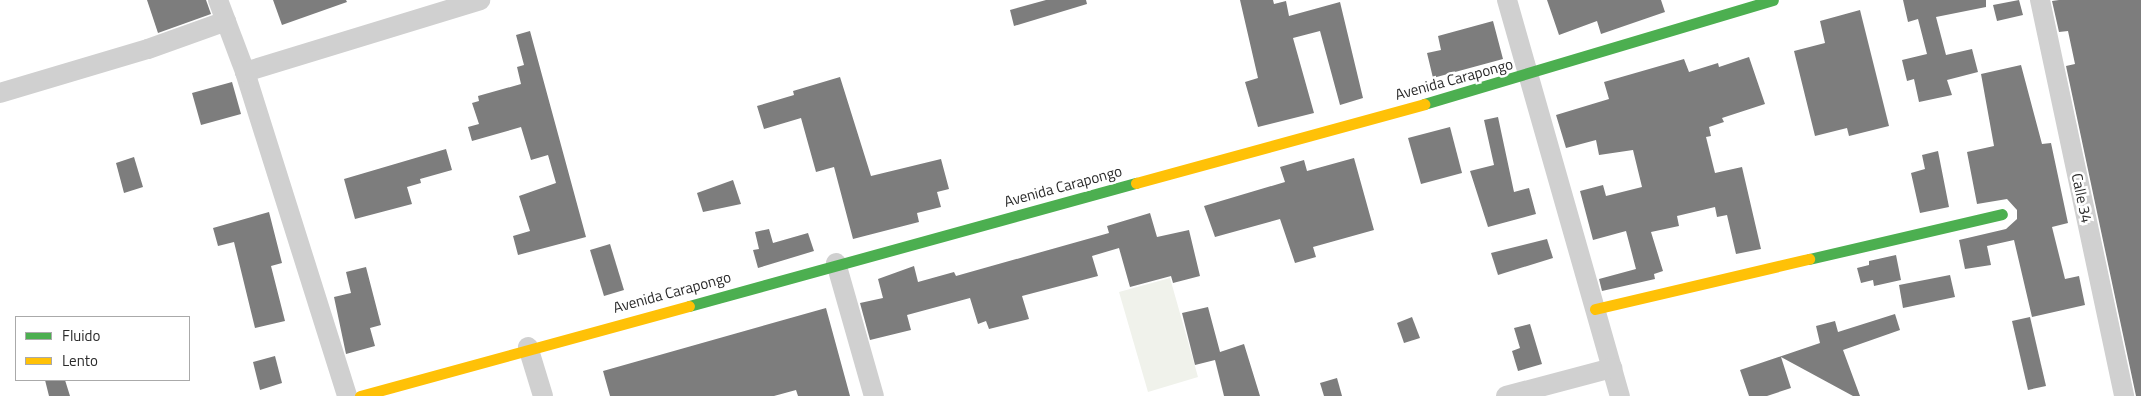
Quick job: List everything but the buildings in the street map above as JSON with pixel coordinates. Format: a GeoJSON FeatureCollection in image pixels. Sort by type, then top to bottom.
{"type":"FeatureCollection","features":[{"type":"Feature","properties":{"kind":"street"},"geometry":{"type":"LineString","coordinates":[[218,0],[246,72],[348,396]]}},
{"type":"Feature","properties":{"kind":"street"},"geometry":{"type":"LineString","coordinates":[[246,72],[480,0]]}},
{"type":"Feature","properties":{"kind":"street"},"geometry":{"type":"LineString","coordinates":[[1507,0],[1620,396]]}},
{"type":"Feature","properties":{"kind":"street","name":"Avenida Carapongo"},"geometry":{"type":"LineString","coordinates":[[360,396],[836,263],[1528,75],[1773,0]]}},
{"type":"Feature","properties":{"kind":"street","name":"Calle 34"},"geometry":{"type":"LineString","coordinates":[[2040,0],[2124,396]]}},
{"type":"Feature","properties":{"kind":"street"},"geometry":{"type":"LineString","coordinates":[[0,93],[139,52],[226,21]]}},
{"type":"Feature","properties":{"kind":"street"},"geometry":{"type":"LineString","coordinates":[[1595,309],[2002,214]]}},
{"type":"Feature","properties":{"kind":"street"},"geometry":{"type":"LineString","coordinates":[[836,263],[874,396]]}},
{"type":"Feature","properties":{"kind":"street"},"geometry":{"type":"LineString","coordinates":[[528,348],[543,396]]}},
{"type":"Feature","properties":{"kind":"street"},"geometry":{"type":"LineString","coordinates":[[1506,396],[1612,368]]}},
{"type":"Feature","properties":{"kind":"shaded area"},"geometry":{"type":"Polygon","coordinates":[[[1170,278],[1198,377],[1148,392],[1119,292],[1170,278]]]}},
{"type":"Feature","properties":{"kind":"traffic: fast"},"geometry":{"type":"LineString","coordinates":[[1424,104],[1773,0]]}},
{"type":"Feature","properties":{"kind":"traffic: fast"},"geometry":{"type":"LineString","coordinates":[[689,306],[1136,183]]}},
{"type":"Feature","properties":{"kind":"traffic: fast"},"geometry":{"type":"LineString","coordinates":[[1809,259],[2002,214]]}},
{"type":"Feature","properties":{"kind":"traffic: slow"},"geometry":{"type":"LineString","coordinates":[[1136,183],[1424,104]]}},
{"type":"Feature","properties":{"kind":"traffic: slow"},"geometry":{"type":"LineString","coordinates":[[1595,309],[1809,259]]}},
{"type":"Feature","properties":{"kind":"traffic: slow"},"geometry":{"type":"LineString","coordinates":[[360,396],[689,306]]}}]}
